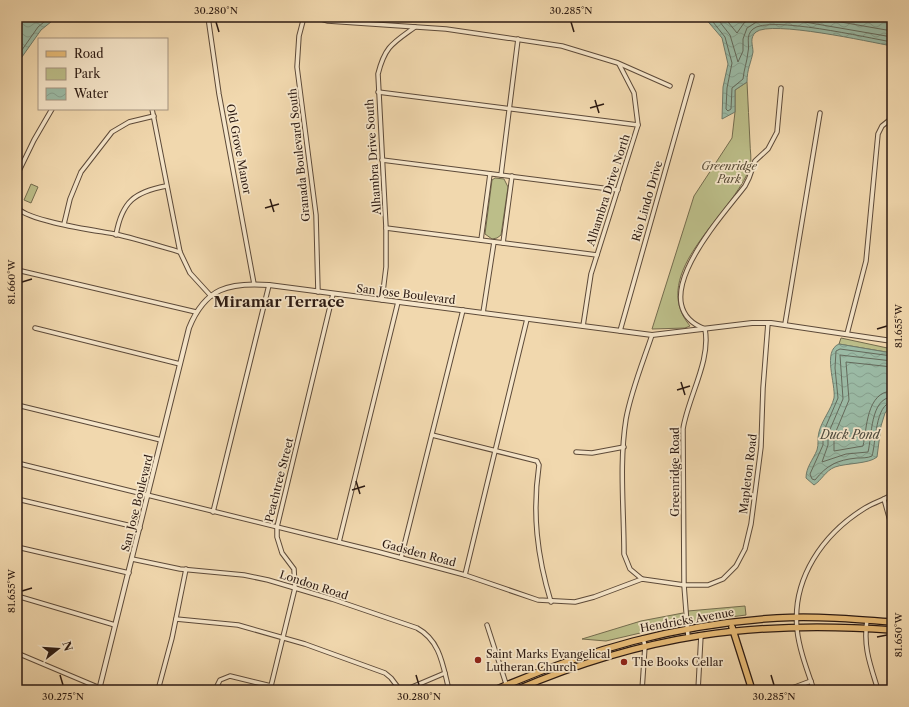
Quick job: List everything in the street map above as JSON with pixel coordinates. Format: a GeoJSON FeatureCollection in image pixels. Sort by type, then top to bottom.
{"type":"FeatureCollection","features":[{"type":"Feature","properties":{"kind":"main road","name":"Hendricks Avenue"},"geometry":{"type":"LineString","coordinates":[[495,690],[507,687],[548,668],[592,652],[687,628],[730,622],[797,618],[891,622]]}},
{"type":"Feature","properties":{"kind":"main road"},"geometry":{"type":"LineString","coordinates":[[701,635],[708,629],[730,622],[752,690]]}},
{"type":"Feature","properties":{"kind":"main road","name":"Hendricks Avenue"},"geometry":{"type":"LineString","coordinates":[[516,690],[551,675],[600,658],[645,646],[688,637],[733,631],[797,626],[891,630]]}},
{"type":"Feature","properties":{"kind":"main road"},"geometry":{"type":"LineString","coordinates":[[548,668],[551,675]]}},
{"type":"Feature","properties":{"kind":"street","name":"Old Grove Manor"},"geometry":{"type":"LineString","coordinates":[[208,17],[219,94],[254,284]]}},
{"type":"Feature","properties":{"kind":"street","name":"Granada Boulevard South"},"geometry":{"type":"LineString","coordinates":[[304,17],[299,36],[297,67],[316,215],[318,292]]}},
{"type":"Feature","properties":{"kind":"street"},"geometry":{"type":"LineString","coordinates":[[315,17],[328,21],[415,27],[518,38],[562,46],[618,63],[670,86]]}},
{"type":"Feature","properties":{"kind":"street","name":"Alhambra Drive South"},"geometry":{"type":"LineString","coordinates":[[382,300],[386,267],[386,228],[378,74],[387,51],[398,38],[415,27]]}},
{"type":"Feature","properties":{"kind":"street"},"geometry":{"type":"LineString","coordinates":[[501,175],[518,38]]}},
{"type":"Feature","properties":{"kind":"street","name":"Alhambra Drive North"},"geometry":{"type":"LineString","coordinates":[[583,326],[588,289],[597,255],[638,125],[634,93],[618,63]]}},
{"type":"Feature","properties":{"kind":"street","name":"Rio Lindo Drive"},"geometry":{"type":"LineString","coordinates":[[620,331],[692,76]]}},
{"type":"Feature","properties":{"kind":"street"},"geometry":{"type":"LineString","coordinates":[[705,329],[690,320],[682,307],[680,290],[685,272],[705,238],[750,178],[754,161],[773,143],[777,132],[781,88]]}},
{"type":"Feature","properties":{"kind":"street"},"geometry":{"type":"LineString","coordinates":[[378,92],[638,125]]}},
{"type":"Feature","properties":{"kind":"street"},"geometry":{"type":"LineString","coordinates":[[17,175],[34,140],[51,110]]}},
{"type":"Feature","properties":{"kind":"street"},"geometry":{"type":"LineString","coordinates":[[152,110],[180,252],[190,273],[210,296]]}},
{"type":"Feature","properties":{"kind":"street"},"geometry":{"type":"LineString","coordinates":[[784,324],[820,113]]}},
{"type":"Feature","properties":{"kind":"street"},"geometry":{"type":"LineString","coordinates":[[64,224],[70,199],[81,172],[112,132],[129,122],[154,116]]}},
{"type":"Feature","properties":{"kind":"street"},"geometry":{"type":"LineString","coordinates":[[848,334],[866,262],[878,134],[882,126],[892,118]]}},
{"type":"Feature","properties":{"kind":"street"},"geometry":{"type":"LineString","coordinates":[[382,160],[618,190]]}},
{"type":"Feature","properties":{"kind":"street"},"geometry":{"type":"LineString","coordinates":[[481,240],[490,174]]}},
{"type":"Feature","properties":{"kind":"street"},"geometry":{"type":"LineString","coordinates":[[503,243],[512,176]]}},
{"type":"Feature","properties":{"kind":"street"},"geometry":{"type":"LineString","coordinates":[[116,234],[121,215],[132,199],[143,192],[166,186]]}},
{"type":"Feature","properties":{"kind":"street"},"geometry":{"type":"LineString","coordinates":[[17,208],[28,214],[64,224],[116,234],[180,252]]}},
{"type":"Feature","properties":{"kind":"street"},"geometry":{"type":"LineString","coordinates":[[386,228],[597,255]]}},
{"type":"Feature","properties":{"kind":"street"},"geometry":{"type":"LineString","coordinates":[[483,313],[494,242]]}},
{"type":"Feature","properties":{"kind":"street"},"geometry":{"type":"LineString","coordinates":[[17,270],[196,312]]}},
{"type":"Feature","properties":{"kind":"street","name":"San Jose Boulevard"},"geometry":{"type":"LineString","coordinates":[[99,689],[189,328],[196,312],[210,296],[222,289],[234,285],[254,284],[652,335],[768,323],[784,324],[892,341]]}},
{"type":"Feature","properties":{"kind":"street"},"geometry":{"type":"LineString","coordinates":[[213,512],[269,286]]}},
{"type":"Feature","properties":{"kind":"street","name":"Peachtree Street"},"geometry":{"type":"LineString","coordinates":[[270,688],[294,588],[294,569],[285,558],[278,543],[277,527],[333,294]]}},
{"type":"Feature","properties":{"kind":"street"},"geometry":{"type":"LineString","coordinates":[[339,542],[398,302]]}},
{"type":"Feature","properties":{"kind":"street"},"geometry":{"type":"LineString","coordinates":[[401,558],[463,310]]}},
{"type":"Feature","properties":{"kind":"street"},"geometry":{"type":"LineString","coordinates":[[465,575],[527,319]]}},
{"type":"Feature","properties":{"kind":"street","name":"Mapleton Road"},"geometry":{"type":"LineString","coordinates":[[684,585],[704,586],[723,579],[736,566],[745,549],[753,509],[760,454],[763,381],[768,323]]}},
{"type":"Feature","properties":{"kind":"street"},"geometry":{"type":"LineString","coordinates":[[35,328],[180,364]]}},
{"type":"Feature","properties":{"kind":"street","name":"Greenridge Road"},"geometry":{"type":"LineString","coordinates":[[688,637],[684,585],[683,429],[687,410],[703,359],[706,345],[705,329]]}},
{"type":"Feature","properties":{"kind":"street"},"geometry":{"type":"LineString","coordinates":[[642,579],[630,569],[624,554],[624,447],[626,419],[632,395],[652,335]]}},
{"type":"Feature","properties":{"kind":"street"},"geometry":{"type":"LineString","coordinates":[[17,405],[161,440]]}},
{"type":"Feature","properties":{"kind":"street"},"geometry":{"type":"LineString","coordinates":[[432,435],[537,461],[539,465],[534,507],[536,532],[539,559],[551,602]]}},
{"type":"Feature","properties":{"kind":"street"},"geometry":{"type":"LineString","coordinates":[[576,452],[592,453],[624,447]]}},
{"type":"Feature","properties":{"kind":"street","name":"Gadsden Road"},"geometry":{"type":"LineString","coordinates":[[17,463],[401,558],[465,575],[524,596],[551,602],[575,602],[594,597],[642,579],[684,585]]}},
{"type":"Feature","properties":{"kind":"street"},"geometry":{"type":"LineString","coordinates":[[814,690],[801,649],[797,626],[801,586],[808,568],[819,550],[835,531],[866,508],[892,495]]}},
{"type":"Feature","properties":{"kind":"street"},"geometry":{"type":"LineString","coordinates":[[17,499],[140,528]]}},
{"type":"Feature","properties":{"kind":"street"},"geometry":{"type":"LineString","coordinates":[[884,499],[892,528]]}},
{"type":"Feature","properties":{"kind":"street"},"geometry":{"type":"LineString","coordinates":[[17,547],[129,573]]}},
{"type":"Feature","properties":{"kind":"street","name":"London Road"},"geometry":{"type":"LineString","coordinates":[[132,559],[186,569],[244,575],[294,588],[424,632],[438,649],[449,690]]}},
{"type":"Feature","properties":{"kind":"street"},"geometry":{"type":"LineString","coordinates":[[158,690],[176,619],[186,569]]}},
{"type":"Feature","properties":{"kind":"street"},"geometry":{"type":"LineString","coordinates":[[891,630],[892,594]]}},
{"type":"Feature","properties":{"kind":"street"},"geometry":{"type":"LineString","coordinates":[[17,596],[115,625]]}},
{"type":"Feature","properties":{"kind":"street"},"geometry":{"type":"LineString","coordinates":[[176,619],[238,625],[282,638],[385,673],[400,690]]}},
{"type":"Feature","properties":{"kind":"street"},"geometry":{"type":"LineString","coordinates":[[867,620],[866,651],[878,690]]}},
{"type":"Feature","properties":{"kind":"street"},"geometry":{"type":"LineString","coordinates":[[487,624],[507,687]]}},
{"type":"Feature","properties":{"kind":"street"},"geometry":{"type":"LineString","coordinates":[[698,690],[701,635]]}},
{"type":"Feature","properties":{"kind":"street"},"geometry":{"type":"LineString","coordinates":[[642,690],[645,646],[643,638]]}},
{"type":"Feature","properties":{"kind":"street"},"geometry":{"type":"LineString","coordinates":[[17,653],[99,689]]}},
{"type":"Feature","properties":{"kind":"street"},"geometry":{"type":"LineString","coordinates":[[405,690],[445,673]]}},
{"type":"Feature","properties":{"kind":"street"},"geometry":{"type":"LineString","coordinates":[[215,690],[220,680],[230,676],[270,688]]}},
{"type":"Feature","properties":{"kind":"street"},"geometry":{"type":"LineString","coordinates":[[787,690],[811,681]]}},
{"type":"Feature","properties":{"kind":"street"},"geometry":{"type":"LineString","coordinates":[[613,689],[651,690]]}},
{"type":"Feature","properties":{"kind":"green space","name":"Greenridge Park"},"geometry":{"type":"Polygon","coordinates":[[[747,82],[751,158],[750,167],[741,185],[698,244],[685,265],[679,285],[679,306],[690,326],[685,328],[652,329],[694,196],[732,138],[735,112],[735,90],[747,82]]]}},
{"type":"Feature","properties":{"kind":"green space"},"geometry":{"type":"Polygon","coordinates":[[[495,178],[504,179],[508,187],[501,235],[492,239],[485,234],[492,180],[495,178]]]}},
{"type":"Feature","properties":{"kind":"green space"},"geometry":{"type":"Polygon","coordinates":[[[31,184],[38,187],[31,203],[24,200],[31,184]]]}},
{"type":"Feature","properties":{"kind":"green space"},"geometry":{"type":"Polygon","coordinates":[[[841,338],[892,349],[892,353],[839,344],[841,338]]]}},
{"type":"Feature","properties":{"kind":"green space"},"geometry":{"type":"Polygon","coordinates":[[[745,606],[746,615],[691,622],[689,621],[688,611],[745,606]]]}},
{"type":"Feature","properties":{"kind":"green space"},"geometry":{"type":"Polygon","coordinates":[[[683,613],[683,623],[606,641],[582,639],[641,621],[683,613]]]}},
{"type":"Feature","properties":{"kind":"water"},"geometry":{"type":"Polygon","coordinates":[[[17,17],[57,17],[41,30],[17,64],[17,17]]]}},
{"type":"Feature","properties":{"kind":"water"},"geometry":{"type":"Polygon","coordinates":[[[704,17],[892,17],[892,46],[800,30],[765,29],[756,32],[752,39],[753,52],[748,70],[747,82],[735,90],[735,112],[722,119],[723,87],[728,64],[722,38],[704,17]]]}},
{"type":"Feature","properties":{"kind":"water","name":"Duck Pond"},"geometry":{"type":"Polygon","coordinates":[[[839,344],[892,353],[892,404],[885,413],[881,426],[877,457],[869,461],[835,467],[814,485],[806,478],[806,474],[817,450],[820,428],[834,398],[830,360],[831,353],[839,344]]]}},
{"type":"Feature","properties":{"kind":"place","name":"Saint Marks Evangelical Lutheran Church"},"geometry":{"type":"Point","coordinates":[478,660]}},
{"type":"Feature","properties":{"kind":"place","name":"The Books Cellar"},"geometry":{"type":"Point","coordinates":[624,662]}},
{"type":"Feature","properties":{"kind":"district","name":"Miramar Terrace"},"geometry":{"type":"Point","coordinates":[279,301]}}]}
